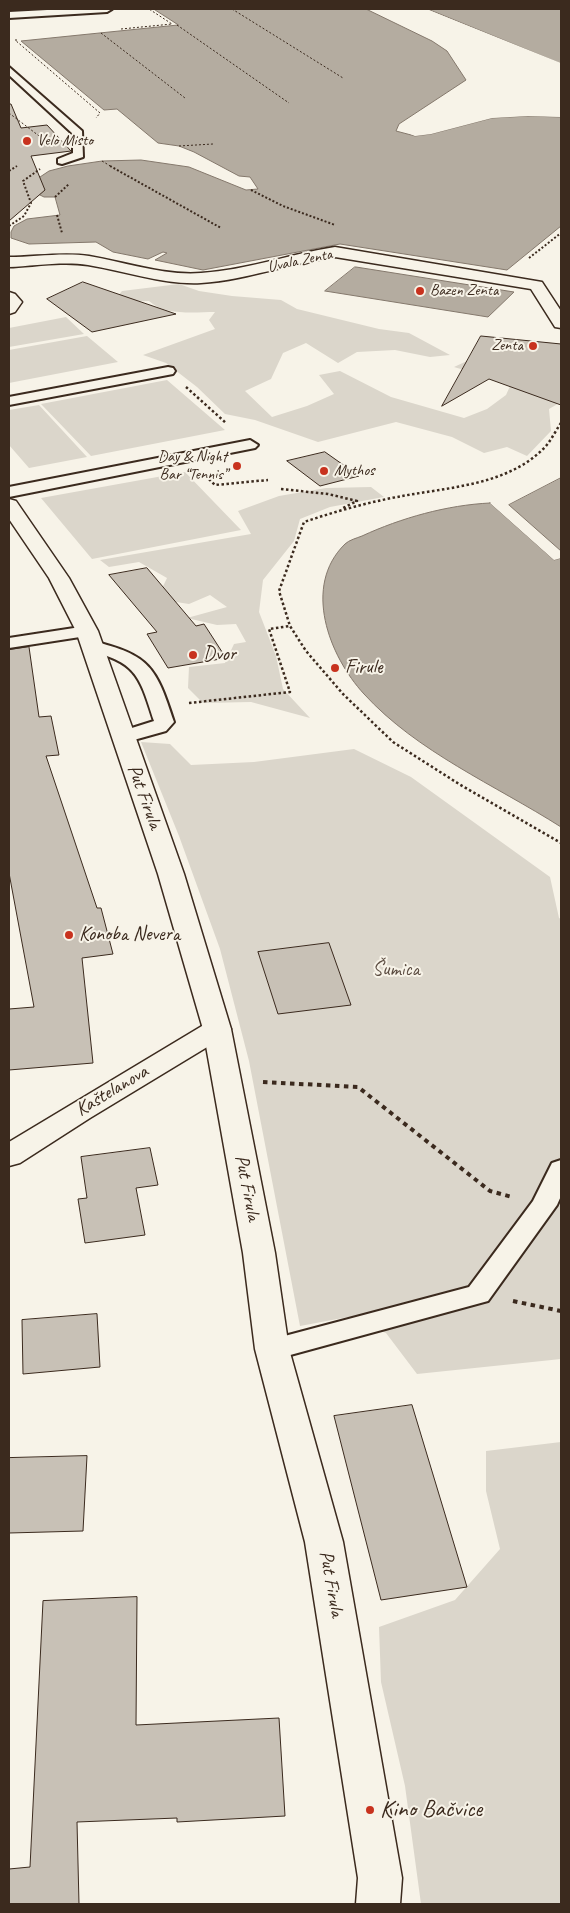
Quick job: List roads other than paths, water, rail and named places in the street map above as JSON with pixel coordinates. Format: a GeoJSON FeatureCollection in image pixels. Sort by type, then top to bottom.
{"type":"FeatureCollection","features":[{"type":"Feature","properties":{"kind":"street","name":"Uvala Zenta"},"geometry":{"type":"LineString","coordinates":[[13,261],[86,260],[169,276],[200,278],[257,270],[301,257],[336,252],[536,285],[561,323]]}},
{"type":"Feature","properties":{"kind":"street"},"geometry":{"type":"LineString","coordinates":[[9,297],[14,302],[9,309]]}},
{"type":"Feature","properties":{"kind":"street","name":"Put Firula"},"geometry":{"type":"LineString","coordinates":[[9,505],[59,578],[90,639],[172,874],[217,1029],[259,1253],[272,1349],[324,1542],[380,1878],[378,1904]]}},
{"type":"Feature","properties":{"kind":"street","name":"Kaštelanova"},"geometry":{"type":"LineString","coordinates":[[9,1156],[79,1110],[217,1029]]}},
{"type":"Feature","properties":{"kind":"lane"},"geometry":{"type":"LineString","coordinates":[[9,15],[107,9]]}},
{"type":"Feature","properties":{"kind":"lane"},"geometry":{"type":"LineString","coordinates":[[9,70],[78,133],[79,155],[62,161]]}},
{"type":"Feature","properties":{"kind":"lane"},"geometry":{"type":"LineString","coordinates":[[9,401],[168,371]]}},
{"type":"Feature","properties":{"kind":"lane"},"geometry":{"type":"LineString","coordinates":[[9,492],[250,445]]}},
{"type":"Feature","properties":{"kind":"lane"},"geometry":{"type":"LineString","coordinates":[[9,643],[90,639],[127,656],[147,674],[164,722],[159,727],[123,737]]}},
{"type":"Feature","properties":{"kind":"lane"},"geometry":{"type":"LineString","coordinates":[[272,1349],[478,1294],[544,1205],[561,1169]]}},
{"type":"Feature","properties":{"kind":"place","name":"Velo Misto"},"geometry":{"type":"Point","coordinates":[27,141]}},
{"type":"Feature","properties":{"kind":"place","name":"Bazen Zenta"},"geometry":{"type":"Point","coordinates":[420,291]}},
{"type":"Feature","properties":{"kind":"place","name":"Zenta"},"geometry":{"type":"Point","coordinates":[533,346]}},
{"type":"Feature","properties":{"kind":"place","name":"Day & Night Bar “Tennis”"},"geometry":{"type":"Point","coordinates":[237,466]}},
{"type":"Feature","properties":{"kind":"place","name":"Mythos"},"geometry":{"type":"Point","coordinates":[324,471]}},
{"type":"Feature","properties":{"kind":"place","name":"Dvor"},"geometry":{"type":"Point","coordinates":[193,655]}},
{"type":"Feature","properties":{"kind":"place","name":"Firule"},"geometry":{"type":"Point","coordinates":[335,668]}},
{"type":"Feature","properties":{"kind":"place","name":"Konoba Nevera"},"geometry":{"type":"Point","coordinates":[69,935]}},
{"type":"Feature","properties":{"kind":"place","name":"Kino Bačvice"},"geometry":{"type":"Point","coordinates":[370,1810]}},
{"type":"Feature","properties":{"kind":"park label","name":"Šumica"},"geometry":{"type":"Point","coordinates":[396,970]}}]}
